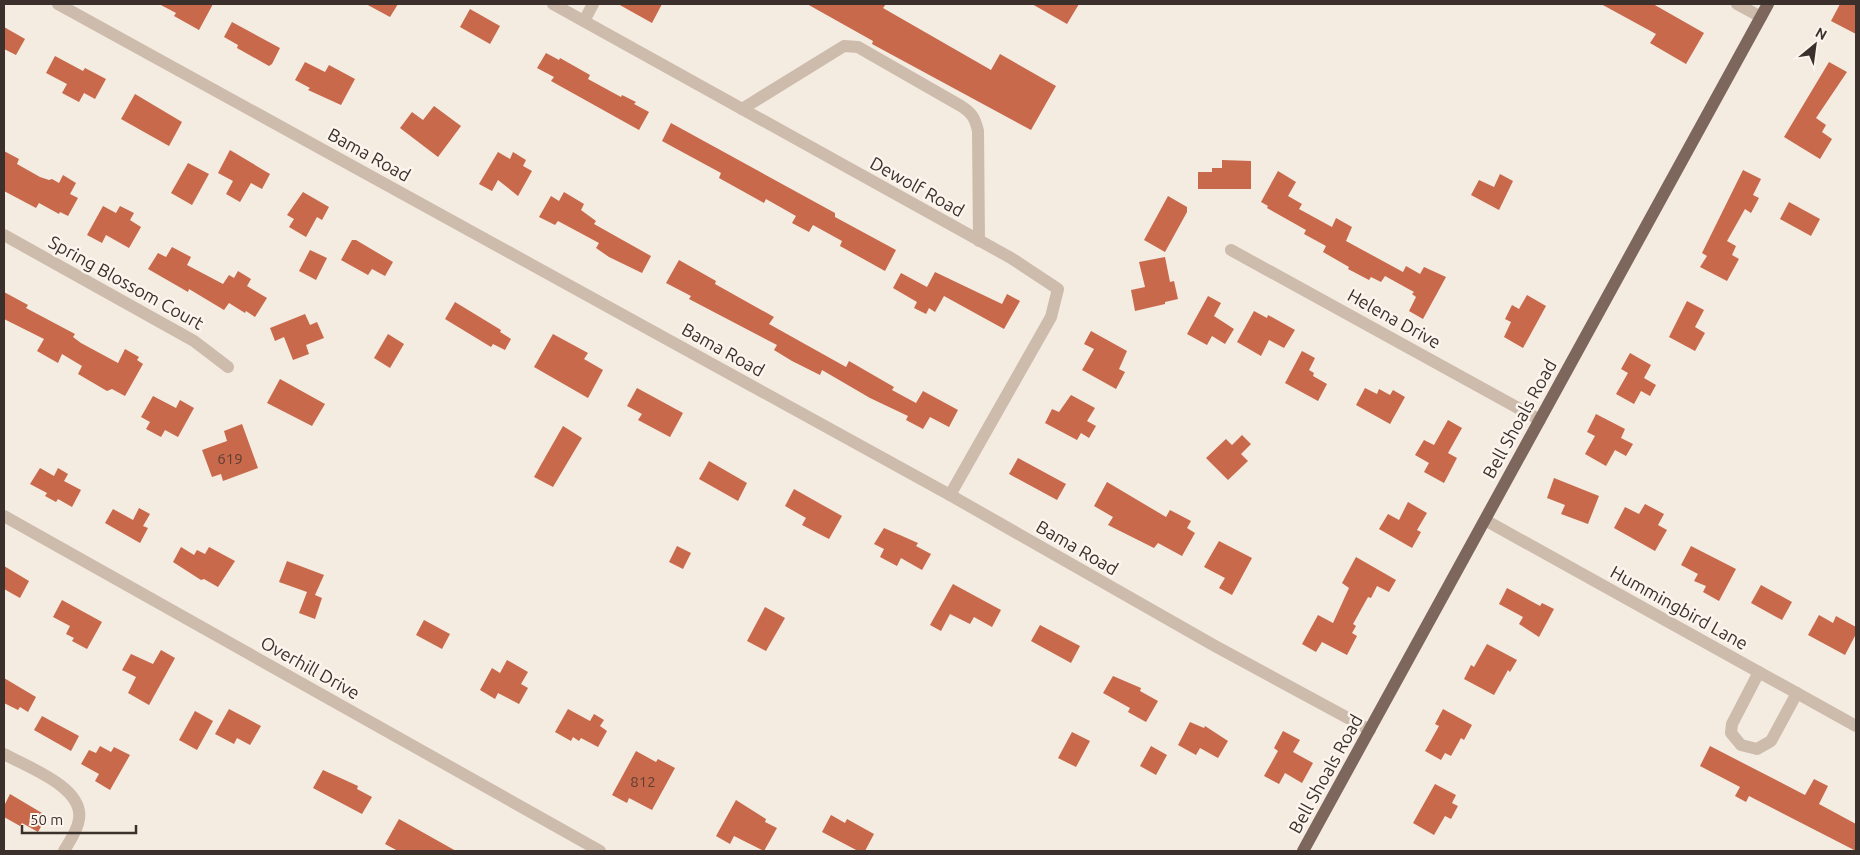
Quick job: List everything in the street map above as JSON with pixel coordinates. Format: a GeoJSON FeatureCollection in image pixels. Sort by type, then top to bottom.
{"type":"FeatureCollection","features":[{"type":"Feature","properties":{"kind":"main road","name":"Bell Shoals Road"},"geometry":{"type":"LineString","coordinates":[[1303,851],[1768,4]]}},
{"type":"Feature","properties":{"kind":"street","name":"Bama Road"},"geometry":{"type":"LineString","coordinates":[[58,4],[950,495],[1215,646],[1370,730]]}},
{"type":"Feature","properties":{"kind":"street","name":"Dewolf Road"},"geometry":{"type":"LineString","coordinates":[[553,4],[979,241],[1058,289],[1051,317],[950,495]]}},
{"type":"Feature","properties":{"kind":"street"},"geometry":{"type":"LineString","coordinates":[[584,21],[593,4]]}},
{"type":"Feature","properties":{"kind":"street"},"geometry":{"type":"LineString","coordinates":[[1737,4],[1761,17]]}},
{"type":"Feature","properties":{"kind":"street"},"geometry":{"type":"LineString","coordinates":[[742,109],[844,46],[858,47],[962,106],[976,119],[978,131],[979,241]]}},
{"type":"Feature","properties":{"kind":"street","name":"Spring Blossom Court"},"geometry":{"type":"LineString","coordinates":[[4,235],[194,340],[228,366]]}},
{"type":"Feature","properties":{"kind":"street","name":"Helena Drive"},"geometry":{"type":"LineString","coordinates":[[1231,250],[1540,420]]}},
{"type":"Feature","properties":{"kind":"street","name":"Overhill Drive"},"geometry":{"type":"LineString","coordinates":[[4,516],[600,851]]}},
{"type":"Feature","properties":{"kind":"street","name":"Hummingbird Lane"},"geometry":{"type":"LineString","coordinates":[[1485,520],[1856,726]]}},
{"type":"Feature","properties":{"kind":"street"},"geometry":{"type":"LineString","coordinates":[[1759,672],[1732,724],[1731,733],[1741,745],[1757,748],[1771,741],[1797,693]]}},
{"type":"Feature","properties":{"kind":"street"},"geometry":{"type":"LineString","coordinates":[[4,754],[68,790],[76,799],[79,820],[64,851]]}},
{"type":"Feature","properties":{"kind":"building"},"geometry":{"type":"Polygon","coordinates":[[[159,4],[213,4],[199,30],[174,16],[176,13],[159,4]]]}},
{"type":"Feature","properties":{"kind":"building"},"geometry":{"type":"Polygon","coordinates":[[[366,4],[398,4],[390,17],[366,4]]]}},
{"type":"Feature","properties":{"kind":"building"},"geometry":{"type":"Polygon","coordinates":[[[618,4],[662,4],[652,23],[618,4]]]}},
{"type":"Feature","properties":{"kind":"building"},"geometry":{"type":"Polygon","coordinates":[[[807,4],[886,4],[883,8],[991,70],[1000,54],[1056,86],[1031,130],[872,44],[873,41],[807,4]]]}},
{"type":"Feature","properties":{"kind":"building"},"geometry":{"type":"Polygon","coordinates":[[[1032,4],[1079,4],[1067,24],[1032,4]]]}},
{"type":"Feature","properties":{"kind":"building"},"geometry":{"type":"Polygon","coordinates":[[[1601,4],[1653,4],[1704,33],[1686,64],[1650,43],[1656,34],[1601,4]]]}},
{"type":"Feature","properties":{"kind":"building"},"geometry":{"type":"Polygon","coordinates":[[[1840,4],[1856,4],[1856,34],[1831,21],[1840,4]]]}},
{"type":"Feature","properties":{"kind":"building"},"geometry":{"type":"Polygon","coordinates":[[[470,9],[500,26],[490,44],[460,27],[470,9]]]}},
{"type":"Feature","properties":{"kind":"building"},"geometry":{"type":"Polygon","coordinates":[[[232,22],[280,48],[272,64],[269,66],[237,48],[238,45],[224,37],[232,22]]]}},
{"type":"Feature","properties":{"kind":"building"},"geometry":{"type":"Polygon","coordinates":[[[4,27],[25,39],[16,55],[4,49],[4,27]]]}},
{"type":"Feature","properties":{"kind":"building"},"geometry":{"type":"Polygon","coordinates":[[[546,53],[559,60],[560,58],[590,75],[588,79],[621,97],[622,95],[636,102],[634,104],[649,112],[639,130],[551,81],[554,77],[537,68],[546,53]]]}},
{"type":"Feature","properties":{"kind":"building"},"geometry":{"type":"Polygon","coordinates":[[[55,56],[83,71],[85,68],[106,79],[95,99],[84,93],[79,102],[62,93],[67,84],[46,73],[55,56]]]}},
{"type":"Feature","properties":{"kind":"building"},"geometry":{"type":"Polygon","coordinates":[[[305,62],[325,72],[329,65],[355,79],[341,105],[308,90],[310,88],[295,80],[305,62]]]}},
{"type":"Feature","properties":{"kind":"building"},"geometry":{"type":"Polygon","coordinates":[[[1829,62],[1847,72],[1816,118],[1826,125],[1822,132],[1832,139],[1820,159],[1784,137],[1829,62]]]}},
{"type":"Feature","properties":{"kind":"building"},"geometry":{"type":"Polygon","coordinates":[[[135,94],[182,122],[169,146],[121,119],[135,94]]]}},
{"type":"Feature","properties":{"kind":"building"},"geometry":{"type":"Polygon","coordinates":[[[434,106],[461,126],[438,157],[400,128],[412,112],[423,120],[434,106]]]}},
{"type":"Feature","properties":{"kind":"building"},"geometry":{"type":"Polygon","coordinates":[[[671,123],[835,213],[835,217],[896,250],[885,271],[840,246],[842,241],[813,225],[809,232],[792,223],[796,216],[766,199],[764,203],[719,178],[721,173],[662,141],[671,123]]]}},
{"type":"Feature","properties":{"kind":"building"},"geometry":{"type":"Polygon","coordinates":[[[230,150],[270,174],[262,189],[251,183],[240,202],[226,194],[233,181],[218,173],[230,150]]]}},
{"type":"Feature","properties":{"kind":"building"},"geometry":{"type":"Polygon","coordinates":[[[4,151],[19,159],[17,164],[40,177],[52,179],[59,183],[63,175],[76,183],[70,194],[78,198],[68,216],[60,212],[59,214],[39,203],[36,208],[4,191],[4,151]]]}},
{"type":"Feature","properties":{"kind":"building"},"geometry":{"type":"Polygon","coordinates":[[[498,152],[510,159],[513,152],[526,160],[523,166],[532,171],[518,196],[498,180],[492,191],[479,184],[498,152]]]}},
{"type":"Feature","properties":{"kind":"building"},"geometry":{"type":"Polygon","coordinates":[[[1222,160],[1251,161],[1251,189],[1198,189],[1198,172],[1212,172],[1212,168],[1222,168],[1222,160]]]}},
{"type":"Feature","properties":{"kind":"building"},"geometry":{"type":"Polygon","coordinates":[[[188,163],[209,174],[192,205],[171,193],[188,163]]]}},
{"type":"Feature","properties":{"kind":"building"},"geometry":{"type":"Polygon","coordinates":[[[1743,170],[1761,179],[1753,195],[1759,198],[1751,213],[1745,209],[1727,241],[1736,246],[1732,255],[1739,259],[1727,281],[1700,267],[1707,256],[1702,253],[1743,170]]]}},
{"type":"Feature","properties":{"kind":"building"},"geometry":{"type":"Polygon","coordinates":[[[1278,171],[1296,182],[1288,196],[1302,204],[1299,209],[1332,227],[1336,218],[1352,227],[1346,241],[1403,272],[1406,266],[1420,274],[1424,267],[1446,277],[1423,319],[1409,311],[1416,297],[1412,294],[1414,292],[1385,276],[1381,282],[1371,277],[1369,280],[1348,269],[1349,267],[1323,252],[1326,246],[1304,234],[1306,230],[1267,208],[1268,206],[1261,202],[1278,171]]]}},
{"type":"Feature","properties":{"kind":"building"},"geometry":{"type":"Polygon","coordinates":[[[1500,174],[1513,181],[1499,210],[1471,195],[1479,180],[1494,187],[1500,174]]]}},
{"type":"Feature","properties":{"kind":"building"},"geometry":{"type":"Polygon","coordinates":[[[303,192],[329,207],[322,220],[317,217],[306,237],[289,227],[294,219],[287,215],[303,192]]]}},
{"type":"Feature","properties":{"kind":"building"},"geometry":{"type":"Polygon","coordinates":[[[564,192],[584,204],[581,210],[596,221],[594,224],[651,256],[642,273],[609,257],[596,248],[599,243],[558,221],[555,225],[539,217],[551,196],[559,201],[564,192]]]}},
{"type":"Feature","properties":{"kind":"building"},"geometry":{"type":"Polygon","coordinates":[[[1168,196],[1187,207],[1187,212],[1165,252],[1144,240],[1168,196]]]}},
{"type":"Feature","properties":{"kind":"building"},"geometry":{"type":"Polygon","coordinates":[[[1789,202],[1820,219],[1811,236],[1780,219],[1789,202]]]}},
{"type":"Feature","properties":{"kind":"building"},"geometry":{"type":"Polygon","coordinates":[[[103,206],[116,213],[120,206],[134,213],[130,220],[141,227],[129,248],[106,235],[102,243],[87,235],[103,206]]]}},
{"type":"Feature","properties":{"kind":"building"},"geometry":{"type":"Polygon","coordinates":[[[352,240],[356,240],[393,262],[385,276],[372,269],[368,275],[341,260],[352,240]]]}},
{"type":"Feature","properties":{"kind":"building"},"geometry":{"type":"Polygon","coordinates":[[[172,247],[191,257],[187,265],[223,284],[229,275],[234,278],[238,271],[251,279],[247,286],[267,298],[255,317],[229,303],[224,310],[189,289],[188,292],[148,269],[158,253],[166,257],[172,247]]]}},
{"type":"Feature","properties":{"kind":"building"},"geometry":{"type":"Polygon","coordinates":[[[310,250],[327,258],[316,280],[299,271],[310,250]]]}},
{"type":"Feature","properties":{"kind":"building"},"geometry":{"type":"Polygon","coordinates":[[[1165,257],[1170,282],[1174,281],[1178,299],[1135,311],[1131,290],[1145,287],[1139,262],[1165,257]]]}},
{"type":"Feature","properties":{"kind":"building"},"geometry":{"type":"Polygon","coordinates":[[[679,260],[716,281],[715,284],[774,317],[769,324],[846,367],[849,361],[894,387],[892,390],[916,403],[923,391],[958,410],[949,427],[930,417],[923,429],[906,420],[908,416],[870,398],[822,370],[820,375],[792,361],[774,350],[777,345],[689,299],[691,296],[666,283],[679,260]]]}},
{"type":"Feature","properties":{"kind":"building"},"geometry":{"type":"Polygon","coordinates":[[[935,272],[1002,304],[1007,294],[1020,301],[1004,329],[944,296],[935,312],[929,308],[926,314],[914,308],[917,302],[893,288],[901,273],[927,287],[935,272]]]}},
{"type":"Feature","properties":{"kind":"building"},"geometry":{"type":"Polygon","coordinates":[[[4,292],[28,305],[26,308],[75,334],[73,337],[81,343],[118,363],[125,349],[139,357],[137,360],[143,364],[125,396],[112,389],[107,391],[78,374],[82,366],[62,354],[58,363],[37,351],[44,339],[4,319],[4,292]]]}},
{"type":"Feature","properties":{"kind":"building"},"geometry":{"type":"Polygon","coordinates":[[[1527,295],[1546,306],[1523,348],[1504,337],[1511,322],[1505,319],[1512,305],[1519,309],[1527,295]]]}},
{"type":"Feature","properties":{"kind":"building"},"geometry":{"type":"Polygon","coordinates":[[[1208,296],[1221,303],[1214,316],[1234,329],[1225,344],[1212,336],[1207,345],[1187,334],[1208,296]]]}},
{"type":"Feature","properties":{"kind":"building"},"geometry":{"type":"Polygon","coordinates":[[[1687,301],[1704,310],[1695,327],[1705,333],[1695,351],[1669,337],[1687,301]]]}},
{"type":"Feature","properties":{"kind":"building"},"geometry":{"type":"Polygon","coordinates":[[[455,302],[501,330],[500,332],[511,339],[505,350],[493,344],[491,347],[445,319],[455,302]]]}},
{"type":"Feature","properties":{"kind":"building"},"geometry":{"type":"Polygon","coordinates":[[[1254,311],[1267,318],[1268,315],[1295,330],[1284,348],[1269,340],[1261,356],[1237,342],[1254,311]]]}},
{"type":"Feature","properties":{"kind":"building"},"geometry":{"type":"Polygon","coordinates":[[[305,314],[310,325],[317,322],[324,338],[306,345],[309,354],[293,360],[284,337],[275,341],[270,328],[305,314]]]}},
{"type":"Feature","properties":{"kind":"building"},"geometry":{"type":"Polygon","coordinates":[[[1091,331],[1127,351],[1119,369],[1125,372],[1116,389],[1082,370],[1094,349],[1084,344],[1091,331]]]}},
{"type":"Feature","properties":{"kind":"building"},"geometry":{"type":"Polygon","coordinates":[[[388,334],[404,344],[390,368],[374,358],[388,334]]]}},
{"type":"Feature","properties":{"kind":"building"},"geometry":{"type":"Polygon","coordinates":[[[553,334],[588,353],[584,359],[603,370],[588,398],[534,367],[553,334]]]}},
{"type":"Feature","properties":{"kind":"building"},"geometry":{"type":"Polygon","coordinates":[[[1302,351],[1315,358],[1309,370],[1314,373],[1313,376],[1327,384],[1318,401],[1285,383],[1302,351]]]}},
{"type":"Feature","properties":{"kind":"building"},"geometry":{"type":"Polygon","coordinates":[[[1630,353],[1651,365],[1644,378],[1656,385],[1650,396],[1641,391],[1634,404],[1616,394],[1628,373],[1621,369],[1630,353]]]}},
{"type":"Feature","properties":{"kind":"building"},"geometry":{"type":"Polygon","coordinates":[[[280,379],[325,404],[312,426],[267,403],[280,379]]]}},
{"type":"Feature","properties":{"kind":"building"},"geometry":{"type":"Polygon","coordinates":[[[637,388],[683,413],[670,437],[638,420],[642,414],[627,406],[637,388]]]}},
{"type":"Feature","properties":{"kind":"building"},"geometry":{"type":"Polygon","coordinates":[[[1365,388],[1377,394],[1379,389],[1390,395],[1393,390],[1405,397],[1390,424],[1356,405],[1365,388]]]}},
{"type":"Feature","properties":{"kind":"building"},"geometry":{"type":"Polygon","coordinates":[[[1071,395],[1095,408],[1087,421],[1096,426],[1089,438],[1081,433],[1077,440],[1045,423],[1052,409],[1059,412],[1071,395]]]}},
{"type":"Feature","properties":{"kind":"building"},"geometry":{"type":"Polygon","coordinates":[[[153,396],[176,408],[180,400],[194,408],[178,437],[165,430],[161,437],[146,429],[150,422],[141,417],[153,396]]]}},
{"type":"Feature","properties":{"kind":"building"},"geometry":{"type":"Polygon","coordinates":[[[1596,414],[1625,429],[1621,438],[1633,444],[1626,456],[1615,450],[1606,466],[1585,454],[1595,436],[1587,432],[1596,414]]]}},
{"type":"Feature","properties":{"kind":"building"},"geometry":{"type":"Polygon","coordinates":[[[1448,420],[1462,428],[1448,453],[1457,458],[1444,483],[1424,472],[1429,463],[1415,455],[1424,440],[1434,445],[1448,420]]]}},
{"type":"Feature","properties":{"kind":"building"},"geometry":{"type":"Polygon","coordinates":[[[242,424],[258,468],[223,481],[221,474],[212,477],[202,450],[227,441],[224,431],[242,424]]]}},
{"type":"Feature","properties":{"kind":"building"},"geometry":{"type":"Polygon","coordinates":[[[563,426],[582,438],[553,487],[534,477],[563,426]]]}},
{"type":"Feature","properties":{"kind":"building"},"geometry":{"type":"Polygon","coordinates":[[[1242,435],[1251,444],[1241,454],[1248,461],[1228,480],[1206,458],[1226,439],[1232,445],[1242,435]]]}},
{"type":"Feature","properties":{"kind":"building"},"geometry":{"type":"Polygon","coordinates":[[[1018,458],[1066,484],[1057,500],[1009,474],[1018,458]]]}},
{"type":"Feature","properties":{"kind":"building"},"geometry":{"type":"Polygon","coordinates":[[[709,461],[747,483],[738,501],[699,479],[709,461]]]}},
{"type":"Feature","properties":{"kind":"building"},"geometry":{"type":"Polygon","coordinates":[[[40,468],[54,476],[58,468],[68,474],[64,481],[81,490],[72,507],[58,499],[56,502],[45,496],[47,493],[30,484],[40,468]]]}},
{"type":"Feature","properties":{"kind":"building"},"geometry":{"type":"Polygon","coordinates":[[[1554,478],[1599,496],[1588,524],[1561,514],[1565,505],[1547,498],[1554,478]]]}},
{"type":"Feature","properties":{"kind":"building"},"geometry":{"type":"Polygon","coordinates":[[[1107,482],[1166,517],[1170,510],[1191,521],[1187,528],[1195,533],[1182,556],[1158,543],[1154,548],[1108,525],[1113,517],[1094,506],[1107,482]]]}},
{"type":"Feature","properties":{"kind":"building"},"geometry":{"type":"Polygon","coordinates":[[[794,489],[842,516],[829,539],[802,525],[806,518],[785,506],[794,489]]]}},
{"type":"Feature","properties":{"kind":"building"},"geometry":{"type":"Polygon","coordinates":[[[1408,502],[1427,513],[1417,530],[1421,532],[1412,548],[1379,529],[1388,514],[1399,520],[1408,502]]]}},
{"type":"Feature","properties":{"kind":"building"},"geometry":{"type":"Polygon","coordinates":[[[1645,504],[1664,514],[1658,525],[1667,530],[1655,551],[1614,528],[1625,507],[1639,514],[1645,504]]]}},
{"type":"Feature","properties":{"kind":"building"},"geometry":{"type":"Polygon","coordinates":[[[139,508],[150,514],[143,526],[148,528],[140,543],[105,523],[113,509],[133,520],[139,508]]]}},
{"type":"Feature","properties":{"kind":"building"},"geometry":{"type":"Polygon","coordinates":[[[884,528],[918,543],[916,546],[931,554],[922,570],[901,558],[897,566],[880,557],[884,549],[874,544],[884,528]]]}},
{"type":"Feature","properties":{"kind":"building"},"geometry":{"type":"Polygon","coordinates":[[[1219,541],[1252,558],[1232,595],[1219,588],[1225,578],[1204,567],[1219,541]]]}},
{"type":"Feature","properties":{"kind":"building"},"geometry":{"type":"Polygon","coordinates":[[[677,546],[691,553],[683,569],[669,562],[677,546]]]}},
{"type":"Feature","properties":{"kind":"building"},"geometry":{"type":"Polygon","coordinates":[[[1691,546],[1736,569],[1719,601],[1703,592],[1706,586],[1694,581],[1698,574],[1681,565],[1691,546]]]}},
{"type":"Feature","properties":{"kind":"building"},"geometry":{"type":"Polygon","coordinates":[[[181,547],[194,555],[197,550],[205,554],[209,547],[235,561],[218,587],[204,579],[201,580],[173,562],[181,547]]]}},
{"type":"Feature","properties":{"kind":"building"},"geometry":{"type":"Polygon","coordinates":[[[1356,557],[1396,580],[1389,592],[1377,586],[1371,598],[1368,597],[1353,624],[1356,626],[1352,633],[1357,636],[1347,655],[1322,642],[1316,652],[1302,644],[1318,615],[1333,623],[1349,588],[1342,583],[1356,557]]]}},
{"type":"Feature","properties":{"kind":"building"},"geometry":{"type":"Polygon","coordinates":[[[287,561],[324,575],[315,595],[322,598],[315,619],[299,613],[307,592],[279,582],[287,561]]]}},
{"type":"Feature","properties":{"kind":"building"},"geometry":{"type":"Polygon","coordinates":[[[4,566],[29,581],[20,598],[4,589],[4,566]]]}},
{"type":"Feature","properties":{"kind":"building"},"geometry":{"type":"Polygon","coordinates":[[[953,584],[1001,610],[992,627],[974,617],[970,624],[950,614],[941,631],[930,625],[953,584]]]}},
{"type":"Feature","properties":{"kind":"building"},"geometry":{"type":"Polygon","coordinates":[[[1761,585],[1792,602],[1782,620],[1751,603],[1761,585]]]}},
{"type":"Feature","properties":{"kind":"building"},"geometry":{"type":"Polygon","coordinates":[[[1507,588],[1540,606],[1542,603],[1554,609],[1539,637],[1519,624],[1523,617],[1499,604],[1507,588]]]}},
{"type":"Feature","properties":{"kind":"building"},"geometry":{"type":"Polygon","coordinates":[[[62,600],[102,622],[87,649],[72,641],[74,638],[66,634],[70,626],[53,617],[62,600]]]}},
{"type":"Feature","properties":{"kind":"building"},"geometry":{"type":"Polygon","coordinates":[[[765,607],[785,618],[766,651],[747,641],[765,607]]]}},
{"type":"Feature","properties":{"kind":"building"},"geometry":{"type":"Polygon","coordinates":[[[1819,615],[1833,623],[1836,616],[1856,627],[1856,634],[1845,655],[1808,635],[1819,615]]]}},
{"type":"Feature","properties":{"kind":"building"},"geometry":{"type":"Polygon","coordinates":[[[424,620],[450,634],[442,649],[416,635],[424,620]]]}},
{"type":"Feature","properties":{"kind":"building"},"geometry":{"type":"Polygon","coordinates":[[[1040,625],[1080,646],[1071,663],[1031,641],[1040,625]]]}},
{"type":"Feature","properties":{"kind":"building"},"geometry":{"type":"Polygon","coordinates":[[[1487,644],[1517,660],[1510,672],[1508,670],[1494,695],[1464,679],[1471,665],[1474,667],[1487,644]]]}},
{"type":"Feature","properties":{"kind":"building"},"geometry":{"type":"Polygon","coordinates":[[[161,650],[175,658],[149,705],[128,693],[136,677],[122,670],[131,654],[153,664],[161,650]]]}},
{"type":"Feature","properties":{"kind":"building"},"geometry":{"type":"Polygon","coordinates":[[[507,660],[528,672],[521,684],[528,688],[519,704],[498,693],[495,699],[480,690],[492,668],[500,673],[507,660]]]}},
{"type":"Feature","properties":{"kind":"building"},"geometry":{"type":"Polygon","coordinates":[[[1113,676],[1141,688],[1140,691],[1158,701],[1146,722],[1128,712],[1130,708],[1103,693],[1113,676]]]}},
{"type":"Feature","properties":{"kind":"building"},"geometry":{"type":"Polygon","coordinates":[[[4,678],[36,697],[28,712],[20,707],[18,710],[4,703],[4,678]]]}},
{"type":"Feature","properties":{"kind":"building"},"geometry":{"type":"Polygon","coordinates":[[[229,709],[261,726],[250,745],[237,738],[234,744],[215,734],[229,709]]]}},
{"type":"Feature","properties":{"kind":"building"},"geometry":{"type":"Polygon","coordinates":[[[568,709],[590,721],[594,714],[604,720],[600,726],[607,731],[598,747],[581,738],[579,741],[573,737],[571,741],[555,732],[568,709]]]}},
{"type":"Feature","properties":{"kind":"building"},"geometry":{"type":"Polygon","coordinates":[[[1443,709],[1472,725],[1464,740],[1461,738],[1451,756],[1445,753],[1441,760],[1425,751],[1439,726],[1435,724],[1443,709]]]}},
{"type":"Feature","properties":{"kind":"building"},"geometry":{"type":"Polygon","coordinates":[[[195,711],[213,721],[197,750],[179,740],[195,711]]]}},
{"type":"Feature","properties":{"kind":"building"},"geometry":{"type":"Polygon","coordinates":[[[42,716],[79,736],[71,751],[34,730],[42,716]]]}},
{"type":"Feature","properties":{"kind":"building"},"geometry":{"type":"Polygon","coordinates":[[[1190,722],[1204,728],[1205,726],[1228,741],[1218,758],[1200,748],[1196,755],[1178,745],[1190,722]]]}},
{"type":"Feature","properties":{"kind":"building"},"geometry":{"type":"Polygon","coordinates":[[[1283,731],[1300,740],[1293,752],[1313,763],[1302,783],[1285,773],[1279,784],[1264,776],[1278,751],[1274,748],[1283,731]]]}},
{"type":"Feature","properties":{"kind":"building"},"geometry":{"type":"Polygon","coordinates":[[[1072,732],[1090,741],[1076,767],[1058,758],[1072,732]]]}},
{"type":"Feature","properties":{"kind":"building"},"geometry":{"type":"Polygon","coordinates":[[[100,746],[111,752],[114,747],[130,755],[110,790],[95,781],[99,774],[81,764],[89,750],[96,753],[100,746]]]}},
{"type":"Feature","properties":{"kind":"building"},"geometry":{"type":"Polygon","coordinates":[[[1151,746],[1167,755],[1156,775],[1140,766],[1151,746]]]}},
{"type":"Feature","properties":{"kind":"building"},"geometry":{"type":"Polygon","coordinates":[[[1710,746],[1805,795],[1814,779],[1828,786],[1819,804],[1856,824],[1856,851],[1749,796],[1746,802],[1735,796],[1740,787],[1700,766],[1710,746]]]}},
{"type":"Feature","properties":{"kind":"building"},"geometry":{"type":"Polygon","coordinates":[[[636,751],[656,762],[658,759],[675,768],[652,810],[629,798],[627,803],[612,795],[636,751]]]}},
{"type":"Feature","properties":{"kind":"building"},"geometry":{"type":"Polygon","coordinates":[[[323,770],[358,786],[357,789],[372,797],[362,814],[313,788],[323,770]]]}},
{"type":"Feature","properties":{"kind":"building"},"geometry":{"type":"Polygon","coordinates":[[[1435,784],[1456,795],[1452,803],[1458,806],[1451,819],[1445,816],[1434,835],[1413,823],[1435,784]]]}},
{"type":"Feature","properties":{"kind":"building"},"geometry":{"type":"Polygon","coordinates":[[[10,794],[47,816],[38,832],[22,823],[20,826],[4,817],[4,806],[10,794]]]}},
{"type":"Feature","properties":{"kind":"building"},"geometry":{"type":"Polygon","coordinates":[[[736,800],[766,819],[765,822],[777,828],[764,851],[734,836],[730,844],[716,836],[736,800]]]}},
{"type":"Feature","properties":{"kind":"building"},"geometry":{"type":"Polygon","coordinates":[[[831,815],[845,823],[847,819],[874,834],[865,851],[858,851],[822,832],[831,815]]]}},
{"type":"Feature","properties":{"kind":"building"},"geometry":{"type":"Polygon","coordinates":[[[399,819],[456,851],[398,851],[385,844],[399,819]]]}}]}
